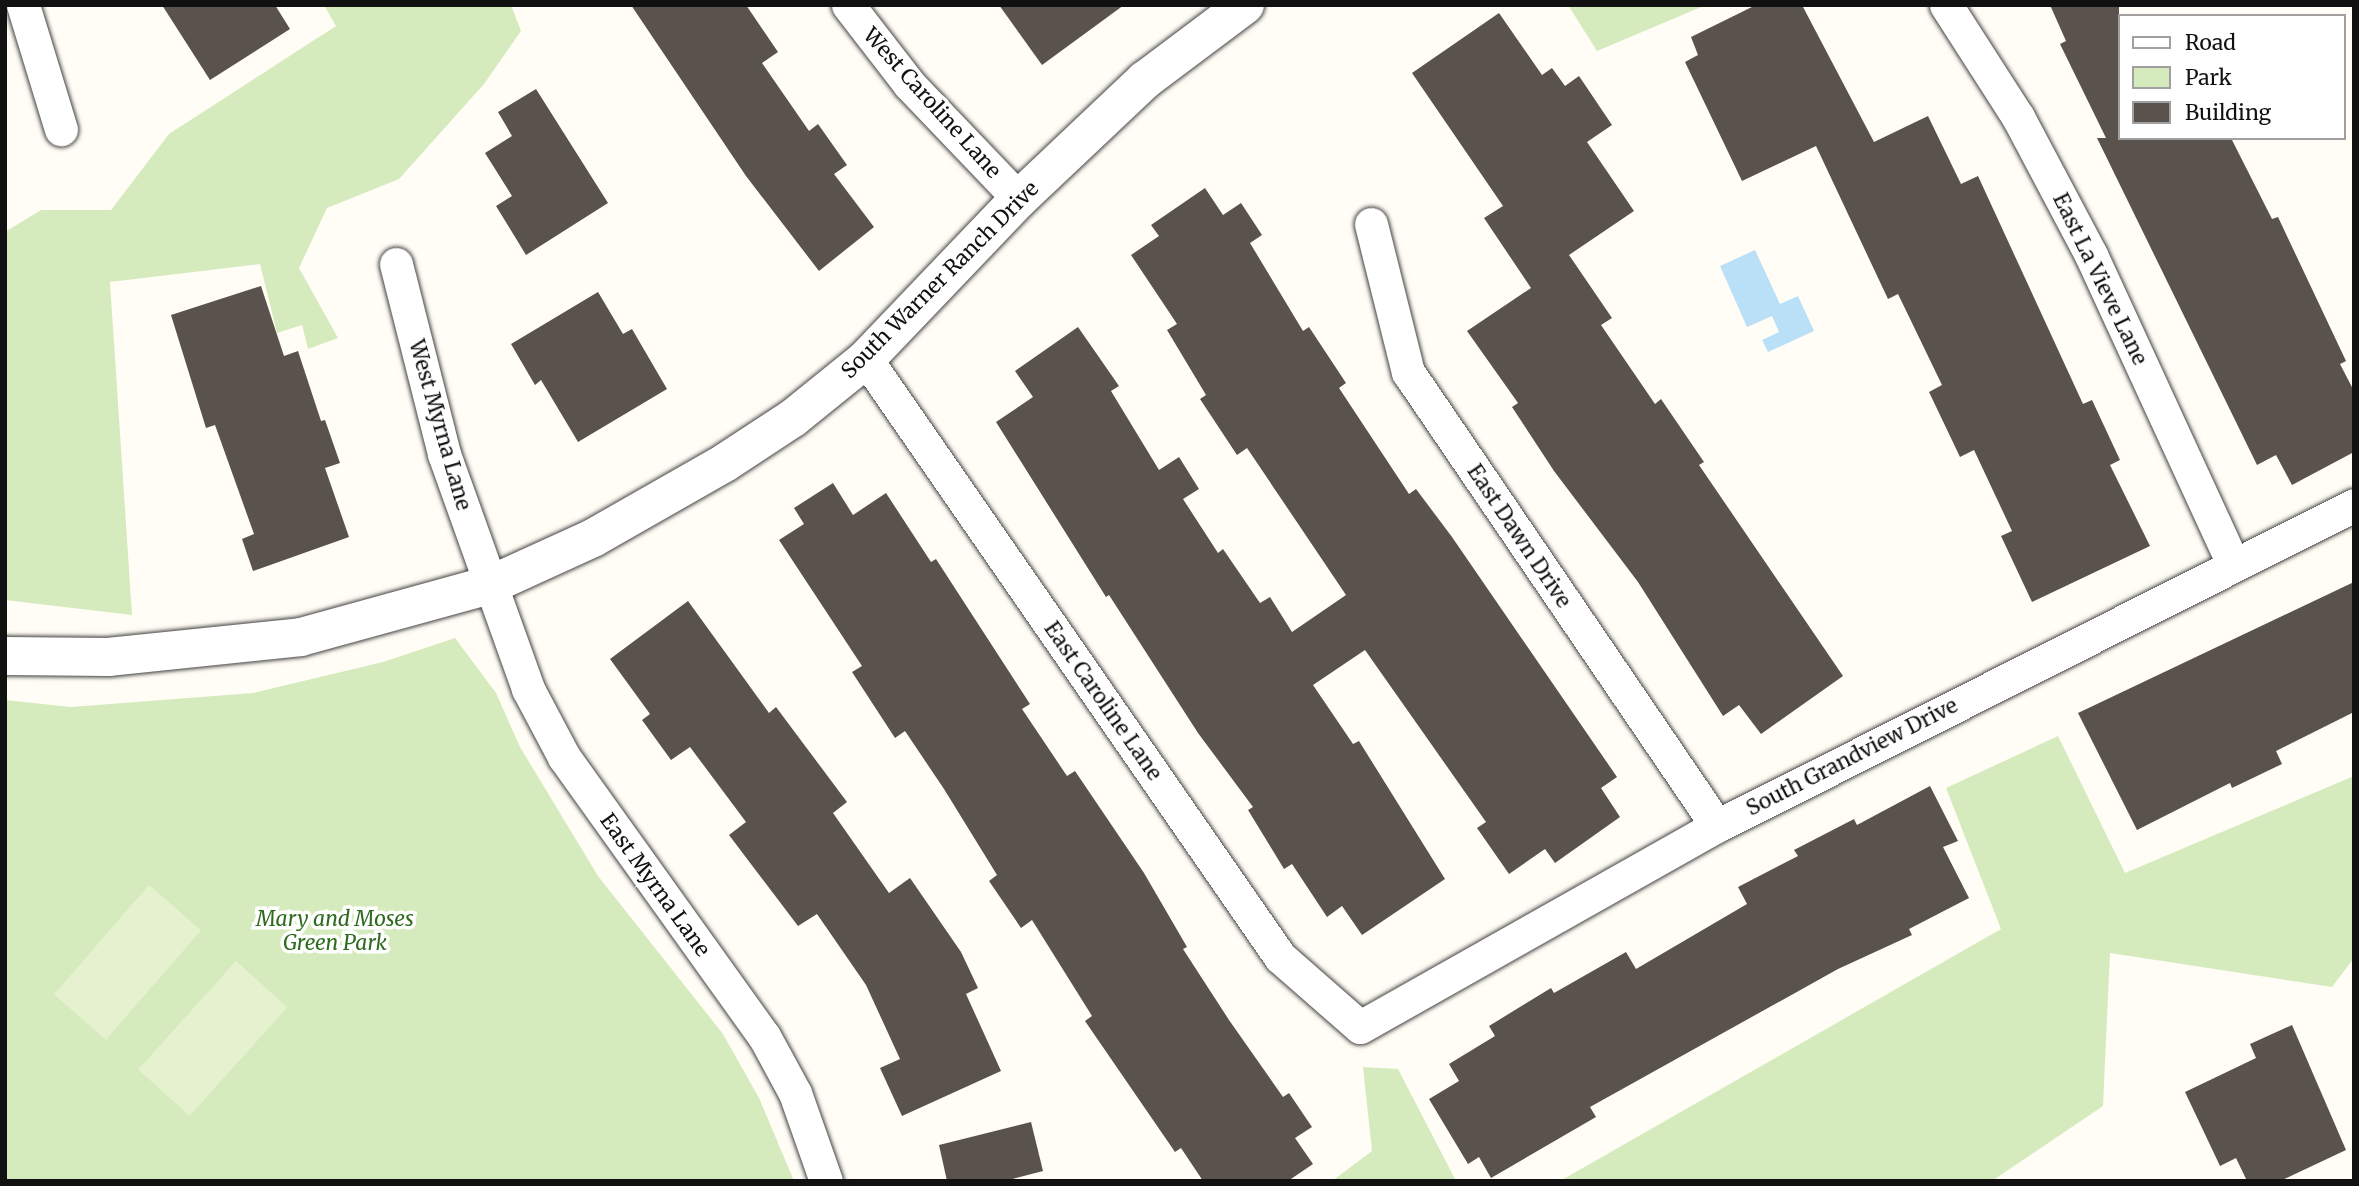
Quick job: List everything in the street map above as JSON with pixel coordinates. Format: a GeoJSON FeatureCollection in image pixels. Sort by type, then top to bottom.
{"type":"FeatureCollection","features":[{"type":"Feature","properties":{"kind":"street"},"geometry":{"type":"LineString","coordinates":[[23,5],[61,129]]}},
{"type":"Feature","properties":{"kind":"street","name":"West Caroline Lane"},"geometry":{"type":"LineString","coordinates":[[848,5],[909,84],[1019,199]]}},
{"type":"Feature","properties":{"kind":"street","name":"South Warner Ranch Drive"},"geometry":{"type":"LineString","coordinates":[[5,656],[107,657],[222,649],[301,637],[490,585],[660,502],[793,418],[866,359],[1019,199],[1144,80],[1245,5]]}},
{"type":"Feature","properties":{"kind":"street","name":"East La Vieve Lane"},"geometry":{"type":"LineString","coordinates":[[1946,5],[2018,117],[2091,255],[2233,564]]}},
{"type":"Feature","properties":{"kind":"street","name":"East Dawn Drive"},"geometry":{"type":"LineString","coordinates":[[1371,224],[1408,372],[1717,826]]}},
{"type":"Feature","properties":{"kind":"street","name":"West Myrna Lane"},"geometry":{"type":"LineString","coordinates":[[396,264],[444,454],[490,585]]}},
{"type":"Feature","properties":{"kind":"street","name":"East Caroline Lane"},"geometry":{"type":"LineString","coordinates":[[866,359],[1280,957],[1360,1027]]}},
{"type":"Feature","properties":{"kind":"street","name":"South Grandview Drive"},"geometry":{"type":"LineString","coordinates":[[1360,1027],[1717,826],[2354,505]]}},
{"type":"Feature","properties":{"kind":"street","name":"East Myrna Lane"},"geometry":{"type":"LineString","coordinates":[[490,585],[528,690],[564,757],[764,1036],[795,1093],[826,1181]]}},
{"type":"Feature","properties":{"kind":"green space"},"geometry":{"type":"Polygon","coordinates":[[[324,5],[511,5],[521,31],[484,84],[399,179],[327,208],[299,268],[338,338],[308,349],[302,325],[277,333],[260,264],[110,282],[132,615],[5,600],[5,232],[41,210],[111,210],[169,134],[336,26],[324,5]]]}},
{"type":"Feature","properties":{"kind":"green space"},"geometry":{"type":"Polygon","coordinates":[[[1568,5],[1706,5],[1597,51],[1568,5]]]}},
{"type":"Feature","properties":{"kind":"green space","name":"Mary and Moses Green Park"},"geometry":{"type":"Polygon","coordinates":[[[455,638],[496,693],[520,747],[598,876],[723,1034],[759,1098],[794,1181],[5,1181],[5,700],[71,707],[253,693],[383,662],[455,638]]]}},
{"type":"Feature","properties":{"kind":"green space"},"geometry":{"type":"Polygon","coordinates":[[[2058,736],[2125,873],[2354,776],[2354,958],[2332,987],[2110,953],[2103,1106],[1992,1181],[1560,1181],[2001,929],[1946,788],[2058,736]]]}},
{"type":"Feature","properties":{"kind":"green space"},"geometry":{"type":"Polygon","coordinates":[[[149,885],[201,930],[106,1040],[54,994],[149,885]]]}},
{"type":"Feature","properties":{"kind":"green space"},"geometry":{"type":"Polygon","coordinates":[[[236,961],[287,1007],[190,1116],[138,1069],[236,961]]]}},
{"type":"Feature","properties":{"kind":"green space"},"geometry":{"type":"Polygon","coordinates":[[[1363,1067],[1398,1069],[1456,1181],[1332,1181],[1372,1151],[1363,1067]]]}},
{"type":"Feature","properties":{"kind":"water"},"geometry":{"type":"Polygon","coordinates":[[[1755,250],[1780,304],[1798,296],[1814,331],[1768,352],[1762,340],[1779,332],[1772,316],[1747,327],[1720,266],[1755,250]]]}},
{"type":"Feature","properties":{"kind":"building"},"geometry":{"type":"Polygon","coordinates":[[[162,5],[275,5],[290,29],[210,80],[162,5]]]}},
{"type":"Feature","properties":{"kind":"building"},"geometry":{"type":"Polygon","coordinates":[[[631,5],[746,5],[778,52],[762,63],[809,131],[818,124],[847,165],[834,174],[874,227],[819,271],[746,176],[631,5]]]}},
{"type":"Feature","properties":{"kind":"building"},"geometry":{"type":"Polygon","coordinates":[[[999,5],[1124,5],[1042,65],[999,5]]]}},
{"type":"Feature","properties":{"kind":"building"},"geometry":{"type":"Polygon","coordinates":[[[1756,5],[1802,5],[1874,142],[1928,116],[1961,184],[1978,176],[2083,404],[2092,400],[2120,460],[2110,465],[2150,546],[2032,602],[2001,536],[2012,531],[1974,450],[1960,457],[1929,392],[1942,385],[1898,294],[1888,299],[1816,146],[1742,181],[1685,62],[1698,55],[1691,37],[1756,5]]]}},
{"type":"Feature","properties":{"kind":"building"},"geometry":{"type":"Polygon","coordinates":[[[2050,5],[2119,5],[2118,140],[2232,140],[2272,219],[2278,217],[2346,361],[2340,364],[2354,391],[2354,452],[2292,485],[2276,455],[2257,465],[2097,138],[2106,138],[2060,44],[2066,41],[2050,5]]]}},
{"type":"Feature","properties":{"kind":"building"},"geometry":{"type":"Polygon","coordinates":[[[1499,13],[1542,75],[1552,68],[1565,86],[1579,76],[1612,125],[1587,142],[1634,211],[1569,255],[1612,318],[1601,325],[1655,404],[1661,399],[1704,462],[1699,465],[1843,676],[1761,734],[1739,705],[1723,716],[1638,582],[1554,471],[1512,407],[1518,403],[1467,331],[1531,288],[1484,218],[1503,206],[1412,73],[1499,13]]]}},
{"type":"Feature","properties":{"kind":"building"},"geometry":{"type":"Polygon","coordinates":[[[536,89],[608,203],[526,255],[496,206],[512,196],[485,153],[512,136],[498,112],[536,89]]]}},
{"type":"Feature","properties":{"kind":"building"},"geometry":{"type":"Polygon","coordinates":[[[1205,188],[1223,215],[1241,203],[1262,235],[1250,243],[1303,331],[1309,327],[1346,383],[1339,388],[1409,494],[1416,489],[1452,537],[1617,777],[1601,788],[1620,817],[1555,863],[1545,849],[1509,874],[1477,828],[1486,822],[1365,650],[1313,685],[1353,744],[1359,741],[1445,879],[1362,935],[1342,906],[1327,917],[1292,864],[1284,869],[1248,810],[1253,807],[1198,733],[1109,595],[1106,597],[996,422],[1033,397],[1015,371],[1078,327],[1119,386],[1111,391],[1159,470],[1179,457],[1199,489],[1183,499],[1218,553],[1223,549],[1260,603],[1270,597],[1292,632],[1346,595],[1247,448],[1237,455],[1200,399],[1206,395],[1167,330],[1177,324],[1131,255],[1159,236],[1151,225],[1205,188]]]}},
{"type":"Feature","properties":{"kind":"building"},"geometry":{"type":"Polygon","coordinates":[[[261,286],[284,356],[298,351],[321,421],[325,420],[340,463],[325,468],[349,537],[253,571],[242,539],[254,534],[215,425],[206,428],[171,315],[261,286]]]}},
{"type":"Feature","properties":{"kind":"building"},"geometry":{"type":"Polygon","coordinates":[[[598,292],[623,334],[632,329],[667,389],[578,442],[541,380],[535,385],[511,344],[598,292]]]}},
{"type":"Feature","properties":{"kind":"building"},"geometry":{"type":"Polygon","coordinates":[[[833,483],[853,515],[886,493],[931,562],[936,559],[1030,704],[1022,709],[1067,776],[1075,771],[1144,873],[1187,947],[1183,949],[1229,1020],[1283,1097],[1289,1093],[1312,1127],[1295,1138],[1313,1164],[1288,1181],[1203,1181],[1181,1148],[1175,1152],[1085,1021],[1092,1016],[1032,920],[1021,928],[989,881],[997,875],[905,731],[895,738],[852,672],[862,666],[779,540],[804,524],[794,508],[833,483]]]}},
{"type":"Feature","properties":{"kind":"building"},"geometry":{"type":"Polygon","coordinates":[[[2354,582],[2354,712],[2276,751],[2282,764],[2232,788],[2230,783],[2137,830],[2078,713],[2354,582]]]}},
{"type":"Feature","properties":{"kind":"building"},"geometry":{"type":"Polygon","coordinates":[[[688,601],[769,713],[776,707],[847,802],[833,813],[889,893],[910,878],[961,952],[978,988],[966,994],[1001,1071],[902,1116],[880,1068],[900,1059],[866,985],[817,914],[798,926],[729,835],[746,822],[690,747],[671,760],[642,720],[650,714],[610,659],[688,601]]]}},
{"type":"Feature","properties":{"kind":"building"},"geometry":{"type":"Polygon","coordinates":[[[1930,786],[1958,841],[1943,847],[1969,898],[1909,929],[1912,935],[1838,969],[1590,1107],[1596,1117],[1491,1178],[1479,1157],[1468,1164],[1429,1099],[1459,1081],[1449,1064],[1495,1036],[1489,1026],[1551,988],[1554,993],[1626,952],[1636,969],[1747,904],[1738,887],[1798,856],[1794,850],[1854,819],[1857,825],[1930,786]]]}},
{"type":"Feature","properties":{"kind":"building"},"geometry":{"type":"Polygon","coordinates":[[[2292,1025],[2346,1150],[2280,1181],[2247,1181],[2236,1158],[2220,1166],[2185,1092],[2256,1058],[2250,1044],[2292,1025]]]}},
{"type":"Feature","properties":{"kind":"building"},"geometry":{"type":"Polygon","coordinates":[[[1031,1122],[1043,1171],[1005,1181],[947,1181],[939,1145],[1031,1122]]]}}]}
